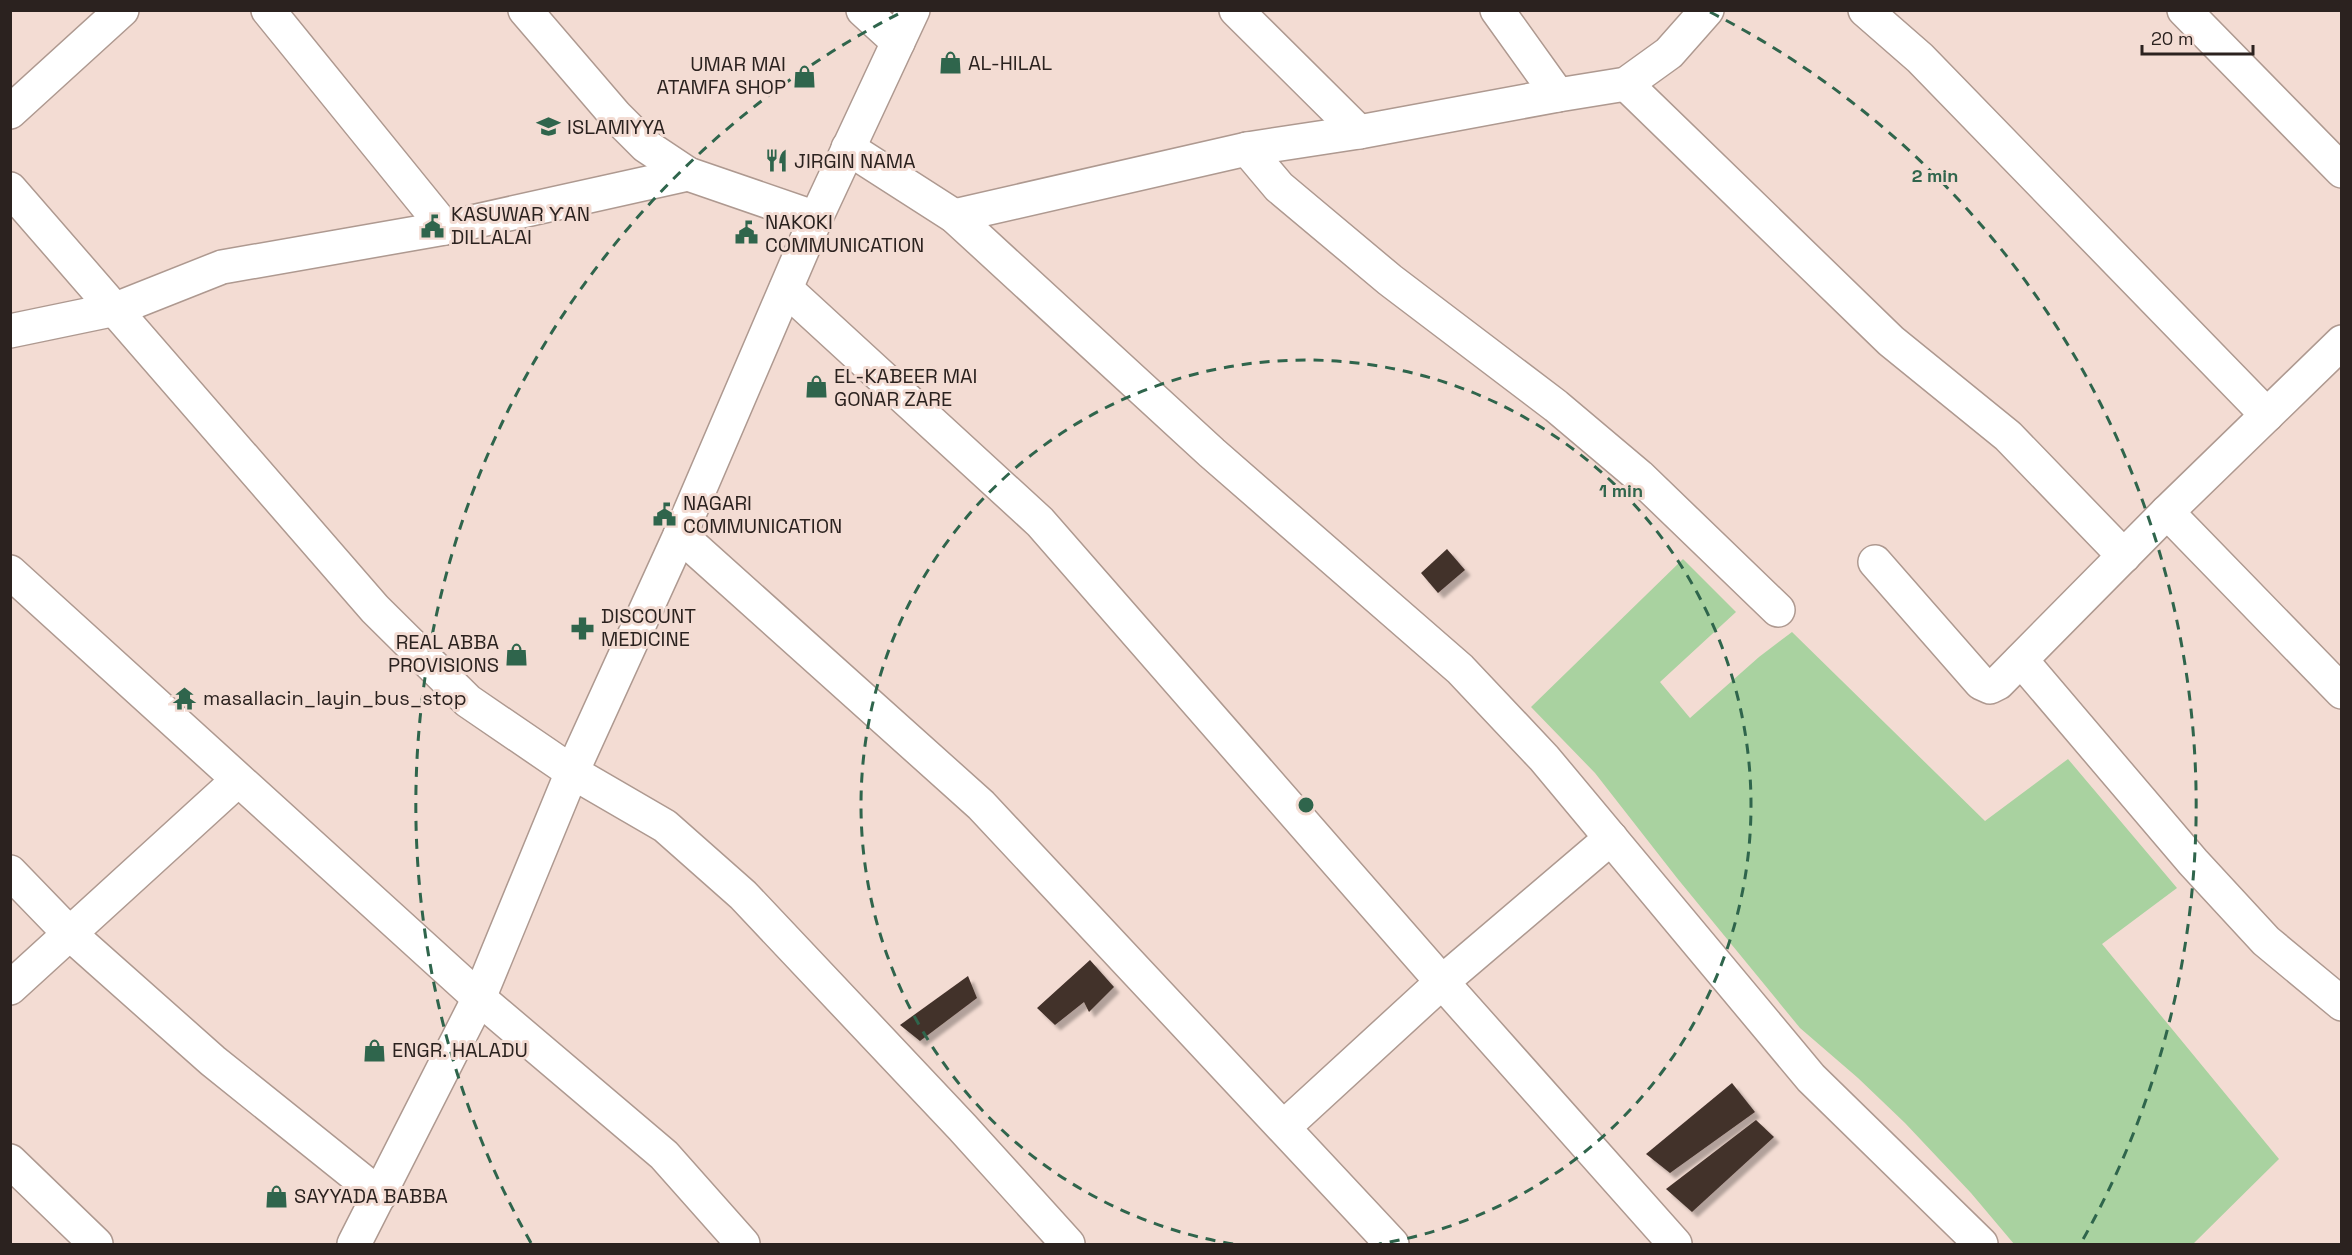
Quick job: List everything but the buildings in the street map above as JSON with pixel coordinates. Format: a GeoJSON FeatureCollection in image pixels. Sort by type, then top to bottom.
{"type":"FeatureCollection","features":[{"type":"Feature","properties":{"kind":"street"},"geometry":{"type":"LineString","coordinates":[[10,112],[122,10]]}},
{"type":"Feature","properties":{"kind":"street"},"geometry":{"type":"LineString","coordinates":[[268,10],[445,228]]}},
{"type":"Feature","properties":{"kind":"street"},"geometry":{"type":"LineString","coordinates":[[525,10],[616,116],[645,146],[688,174],[816,218]]}},
{"type":"Feature","properties":{"kind":"street"},"geometry":{"type":"LineString","coordinates":[[863,10],[898,42]]}},
{"type":"Feature","properties":{"kind":"street"},"geometry":{"type":"LineString","coordinates":[[363,1240],[380,1195],[479,998],[572,772],[680,535],[816,218],[913,10]]}},
{"type":"Feature","properties":{"kind":"street"},"geometry":{"type":"LineString","coordinates":[[1236,10],[1359,132]]}},
{"type":"Feature","properties":{"kind":"street"},"geometry":{"type":"LineString","coordinates":[[1497,10],[1558,95]]}},
{"type":"Feature","properties":{"kind":"street"},"geometry":{"type":"LineString","coordinates":[[954,216],[1247,149],[1359,132],[1626,84],[1669,53],[1707,10]]}},
{"type":"Feature","properties":{"kind":"street"},"geometry":{"type":"LineString","coordinates":[[1865,10],[1920,58],[2267,415]]}},
{"type":"Feature","properties":{"kind":"street"},"geometry":{"type":"LineString","coordinates":[[2184,10],[2342,171]]}},
{"type":"Feature","properties":{"kind":"street"},"geometry":{"type":"LineString","coordinates":[[1626,84],[1891,341],[2008,436],[2124,556]]}},
{"type":"Feature","properties":{"kind":"street"},"geometry":{"type":"LineString","coordinates":[[848,148],[954,216],[1212,453],[1460,669],[1544,758],[1811,1078],[1981,1245]]}},
{"type":"Feature","properties":{"kind":"street"},"geometry":{"type":"LineString","coordinates":[[1247,149],[1279,187],[1381,272],[1556,406],[1639,476],[1778,610]]}},
{"type":"Feature","properties":{"kind":"street"},"geometry":{"type":"LineString","coordinates":[[10,331],[116,309],[222,267],[445,228],[688,174]]}},
{"type":"Feature","properties":{"kind":"street"},"geometry":{"type":"LineString","coordinates":[[10,189],[375,609],[468,701],[572,772],[665,826],[743,895],[962,1127],[1068,1245]]}},
{"type":"Feature","properties":{"kind":"street"},"geometry":{"type":"LineString","coordinates":[[786,289],[1040,522],[1675,1245]]}},
{"type":"Feature","properties":{"kind":"street"},"geometry":{"type":"LineString","coordinates":[[1875,562],[1981,683],[1990,687],[1998,683],[2167,512],[2267,415],[2339,350]]}},
{"type":"Feature","properties":{"kind":"street"},"geometry":{"type":"LineString","coordinates":[[2167,512],[2342,692]]}},
{"type":"Feature","properties":{"kind":"street"},"geometry":{"type":"LineString","coordinates":[[680,535],[981,805],[1392,1245]]}},
{"type":"Feature","properties":{"kind":"street"},"geometry":{"type":"LineString","coordinates":[[10,572],[479,998],[664,1155],[744,1245]]}},
{"type":"Feature","properties":{"kind":"street"},"geometry":{"type":"LineString","coordinates":[[2020,660],[2201,871],[2266,941],[2342,1004]]}},
{"type":"Feature","properties":{"kind":"street"},"geometry":{"type":"LineString","coordinates":[[10,988],[238,780]]}},
{"type":"Feature","properties":{"kind":"street"},"geometry":{"type":"LineString","coordinates":[[1284,1127],[1442,982],[1611,838]]}},
{"type":"Feature","properties":{"kind":"street"},"geometry":{"type":"LineString","coordinates":[[10,872],[70,934],[213,1061],[380,1195]]}},
{"type":"Feature","properties":{"kind":"street"},"geometry":{"type":"LineString","coordinates":[[10,1161],[96,1245]]}},
{"type":"Feature","properties":{"kind":"green space"},"geometry":{"type":"Polygon","coordinates":[[[1683,559],[1736,612],[1660,682],[1690,718],[1759,657],[1792,632],[1985,821],[2068,759],[2177,888],[2102,944],[2279,1159],[2193,1244],[2014,1244],[1971,1193],[1905,1123],[1858,1078],[1800,1028],[1677,878],[1595,773],[1531,707],[1683,559]]]}},
{"type":"Feature","properties":{"kind":"place","name":"AL-HILAL"},"geometry":{"type":"Point","coordinates":[950,63]}},
{"type":"Feature","properties":{"kind":"place","name":"UMAR MAI ATAMFA SHOP"},"geometry":{"type":"Point","coordinates":[804,76]}},
{"type":"Feature","properties":{"kind":"place","name":"ISLAMIYYA"},"geometry":{"type":"Point","coordinates":[549,127]}},
{"type":"Feature","properties":{"kind":"place","name":"JIRGIN NAMA"},"geometry":{"type":"Point","coordinates":[776,161]}},
{"type":"Feature","properties":{"kind":"place","name":"KASUWAR ƳAN DILLALAI"},"geometry":{"type":"Point","coordinates":[433,226]}},
{"type":"Feature","properties":{"kind":"place","name":"NAKOKI COMMUNICATION"},"geometry":{"type":"Point","coordinates":[747,233]}},
{"type":"Feature","properties":{"kind":"place","name":"EL-KABEER MAI GONAR ZARE"},"geometry":{"type":"Point","coordinates":[816,387]}},
{"type":"Feature","properties":{"kind":"place","name":"NAGARI COMMUNICATION"},"geometry":{"type":"Point","coordinates":[665,515]}},
{"type":"Feature","properties":{"kind":"place","name":"DISCOUNT MEDICINE"},"geometry":{"type":"Point","coordinates":[583,628]}},
{"type":"Feature","properties":{"kind":"place","name":"REAL ABBA PROVISIONS"},"geometry":{"type":"Point","coordinates":[517,654]}},
{"type":"Feature","properties":{"kind":"place","name":"masallacin_layin_bus_stop"},"geometry":{"type":"Point","coordinates":[185,698]}},
{"type":"Feature","properties":{"kind":"place","name":"ENGR. HALADU"},"geometry":{"type":"Point","coordinates":[374,1050]}},
{"type":"Feature","properties":{"kind":"place","name":"SAYYADA BABBA"},"geometry":{"type":"Point","coordinates":[276,1196]}}]}
